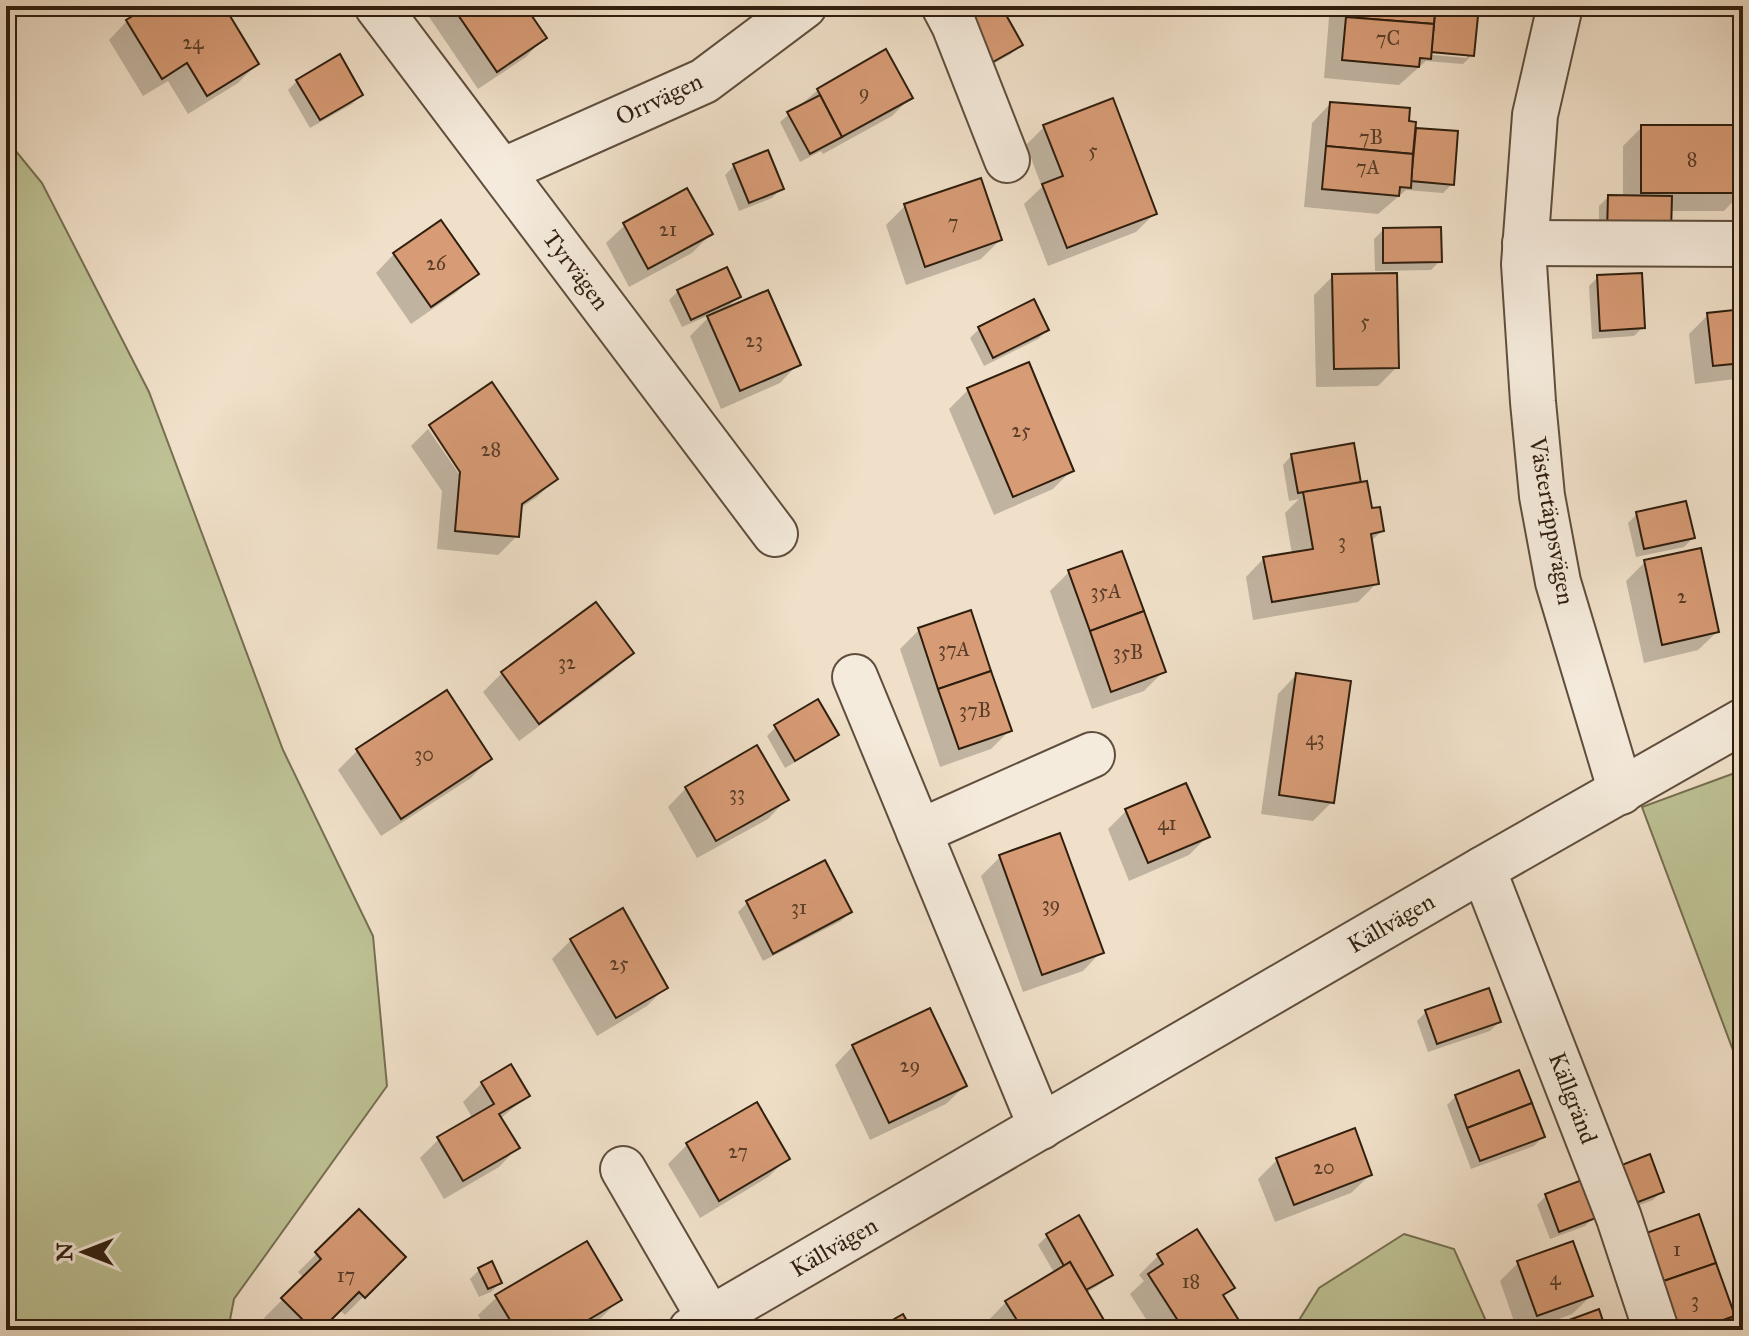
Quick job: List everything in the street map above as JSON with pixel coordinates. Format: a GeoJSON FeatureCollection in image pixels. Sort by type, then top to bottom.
{"type":"FeatureCollection","features":[{"type":"Feature","properties":{"kind":"street","name":"Tyrvägen"},"geometry":{"type":"LineString","coordinates":[[377,6],[775,534]]}},
{"type":"Feature","properties":{"kind":"street","name":"Orrvägen"},"geometry":{"type":"LineString","coordinates":[[502,171],[704,81],[804,6]]}},
{"type":"Feature","properties":{"kind":"street"},"geometry":{"type":"LineString","coordinates":[[944,6],[1007,160]]}},
{"type":"Feature","properties":{"kind":"street","name":"Västertäppsvägen"},"geometry":{"type":"LineString","coordinates":[[1560,6],[1535,115],[1525,279],[1542,496],[1558,582],[1621,792]]}},
{"type":"Feature","properties":{"kind":"street"},"geometry":{"type":"LineString","coordinates":[[1525,243],[1743,244]]}},
{"type":"Feature","properties":{"kind":"street"},"geometry":{"type":"LineString","coordinates":[[855,677],[1041,1127]]}},
{"type":"Feature","properties":{"kind":"street","name":"Källvägen"},"geometry":{"type":"LineString","coordinates":[[623,1169],[701,1324],[1743,721]]}},
{"type":"Feature","properties":{"kind":"street"},"geometry":{"type":"LineString","coordinates":[[919,832],[1092,755]]}},
{"type":"Feature","properties":{"kind":"street","name":"Källgränd"},"geometry":{"type":"LineString","coordinates":[[1483,869],[1619,1218],[1656,1330]]}},
{"type":"Feature","properties":{"kind":"green space"},"geometry":{"type":"Polygon","coordinates":[[[6,139],[42,183],[149,392],[283,750],[373,936],[387,1086],[234,1299],[228,1330],[6,1330],[6,139]]]}},
{"type":"Feature","properties":{"kind":"green space"},"geometry":{"type":"Polygon","coordinates":[[[1743,770],[1743,1077],[1642,807],[1743,770]]]}},
{"type":"Feature","properties":{"kind":"green space"},"geometry":{"type":"Polygon","coordinates":[[[1404,1234],[1454,1249],[1490,1330],[1293,1330],[1319,1288],[1404,1234]]]}},
{"type":"Feature","properties":{"kind":"building"},"geometry":{"type":"Polygon","coordinates":[[[149,6],[224,6],[259,64],[207,96],[187,63],[162,79],[126,20],[149,6]]]}},
{"type":"Feature","properties":{"kind":"building"},"geometry":{"type":"Polygon","coordinates":[[[452,6],[525,6],[547,38],[497,72],[452,6]]]}},
{"type":"Feature","properties":{"kind":"building"},"geometry":{"type":"Polygon","coordinates":[[[974,6],[1001,6],[1023,45],[993,62],[965,11],[974,6]]]}},
{"type":"Feature","properties":{"kind":"building"},"geometry":{"type":"Polygon","coordinates":[[[1347,6],[1436,6],[1434,24],[1346,17],[1347,6]]]}},
{"type":"Feature","properties":{"kind":"building"},"geometry":{"type":"Polygon","coordinates":[[[1436,6],[1479,6],[1474,56],[1431,52],[1436,6]]]}},
{"type":"Feature","properties":{"kind":"building"},"geometry":{"type":"Polygon","coordinates":[[[1346,17],[1434,24],[1431,59],[1420,58],[1419,67],[1342,60],[1346,17]]]}},
{"type":"Feature","properties":{"kind":"building"},"geometry":{"type":"Polygon","coordinates":[[[886,49],[913,98],[842,137],[817,89],[886,49]]]}},
{"type":"Feature","properties":{"kind":"building"},"geometry":{"type":"Polygon","coordinates":[[[340,54],[363,95],[320,120],[296,80],[340,54]]]}},
{"type":"Feature","properties":{"kind":"building"},"geometry":{"type":"Polygon","coordinates":[[[820,95],[842,137],[810,154],[787,112],[820,95]]]}},
{"type":"Feature","properties":{"kind":"building"},"geometry":{"type":"Polygon","coordinates":[[[1113,98],[1157,214],[1067,248],[1042,184],[1063,176],[1043,125],[1113,98]]]}},
{"type":"Feature","properties":{"kind":"building"},"geometry":{"type":"Polygon","coordinates":[[[1330,102],[1410,108],[1409,121],[1416,122],[1413,154],[1326,146],[1330,102]]]}},
{"type":"Feature","properties":{"kind":"building"},"geometry":{"type":"Polygon","coordinates":[[[1641,125],[1743,125],[1743,193],[1641,193],[1641,125]]]}},
{"type":"Feature","properties":{"kind":"building"},"geometry":{"type":"Polygon","coordinates":[[[1416,128],[1458,131],[1454,185],[1411,181],[1416,128]]]}},
{"type":"Feature","properties":{"kind":"building"},"geometry":{"type":"Polygon","coordinates":[[[1326,146],[1413,154],[1411,188],[1400,187],[1399,196],[1322,189],[1326,146]]]}},
{"type":"Feature","properties":{"kind":"building"},"geometry":{"type":"Polygon","coordinates":[[[768,150],[784,189],[749,203],[733,164],[768,150]]]}},
{"type":"Feature","properties":{"kind":"building"},"geometry":{"type":"Polygon","coordinates":[[[981,178],[1002,240],[925,267],[904,204],[981,178]]]}},
{"type":"Feature","properties":{"kind":"building"},"geometry":{"type":"Polygon","coordinates":[[[687,188],[713,234],[648,269],[623,223],[687,188]]]}},
{"type":"Feature","properties":{"kind":"building"},"geometry":{"type":"Polygon","coordinates":[[[1608,195],[1672,196],[1671,233],[1607,232],[1608,195]]]}},
{"type":"Feature","properties":{"kind":"building"},"geometry":{"type":"Polygon","coordinates":[[[441,220],[479,274],[431,307],[393,253],[441,220]]]}},
{"type":"Feature","properties":{"kind":"building"},"geometry":{"type":"Polygon","coordinates":[[[1441,227],[1442,262],[1383,263],[1383,228],[1441,227]]]}},
{"type":"Feature","properties":{"kind":"building"},"geometry":{"type":"Polygon","coordinates":[[[727,267],[741,297],[691,320],[677,290],[727,267]]]}},
{"type":"Feature","properties":{"kind":"building"},"geometry":{"type":"Polygon","coordinates":[[[1397,273],[1399,368],[1334,369],[1332,274],[1397,273]]]}},
{"type":"Feature","properties":{"kind":"building"},"geometry":{"type":"Polygon","coordinates":[[[1642,273],[1645,328],[1600,331],[1597,275],[1642,273]]]}},
{"type":"Feature","properties":{"kind":"building"},"geometry":{"type":"Polygon","coordinates":[[[768,290],[801,365],[740,391],[707,316],[768,290]]]}},
{"type":"Feature","properties":{"kind":"building"},"geometry":{"type":"Polygon","coordinates":[[[1034,299],[1049,330],[993,358],[978,327],[1034,299]]]}},
{"type":"Feature","properties":{"kind":"building"},"geometry":{"type":"Polygon","coordinates":[[[1743,309],[1743,363],[1713,366],[1707,313],[1743,309]]]}},
{"type":"Feature","properties":{"kind":"building"},"geometry":{"type":"Polygon","coordinates":[[[1029,362],[1074,471],[1013,497],[967,388],[1029,362]]]}},
{"type":"Feature","properties":{"kind":"building"},"geometry":{"type":"Polygon","coordinates":[[[492,382],[558,479],[522,504],[519,537],[455,531],[460,472],[429,425],[492,382]]]}},
{"type":"Feature","properties":{"kind":"building"},"geometry":{"type":"Polygon","coordinates":[[[1354,443],[1361,483],[1298,493],[1291,454],[1354,443]]]}},
{"type":"Feature","properties":{"kind":"building"},"geometry":{"type":"Polygon","coordinates":[[[1367,481],[1372,508],[1380,507],[1384,531],[1371,534],[1379,584],[1272,602],[1263,557],[1313,549],[1303,492],[1367,481]]]}},
{"type":"Feature","properties":{"kind":"building"},"geometry":{"type":"Polygon","coordinates":[[[1686,501],[1695,538],[1644,549],[1636,512],[1686,501]]]}},
{"type":"Feature","properties":{"kind":"building"},"geometry":{"type":"Polygon","coordinates":[[[1701,548],[1719,632],[1662,645],[1644,560],[1701,548]]]}},
{"type":"Feature","properties":{"kind":"building"},"geometry":{"type":"Polygon","coordinates":[[[1122,551],[1144,611],[1090,631],[1068,570],[1122,551]]]}},
{"type":"Feature","properties":{"kind":"building"},"geometry":{"type":"Polygon","coordinates":[[[596,602],[634,653],[539,724],[501,672],[596,602]]]}},
{"type":"Feature","properties":{"kind":"building"},"geometry":{"type":"Polygon","coordinates":[[[971,610],[991,671],[938,689],[918,628],[971,610]]]}},
{"type":"Feature","properties":{"kind":"building"},"geometry":{"type":"Polygon","coordinates":[[[1144,611],[1166,672],[1111,692],[1090,631],[1144,611]]]}},
{"type":"Feature","properties":{"kind":"building"},"geometry":{"type":"Polygon","coordinates":[[[991,671],[1012,731],[959,749],[938,689],[991,671]]]}},
{"type":"Feature","properties":{"kind":"building"},"geometry":{"type":"Polygon","coordinates":[[[1296,673],[1351,681],[1334,803],[1279,795],[1296,673]]]}},
{"type":"Feature","properties":{"kind":"building"},"geometry":{"type":"Polygon","coordinates":[[[447,690],[492,759],[401,819],[356,749],[447,690]]]}},
{"type":"Feature","properties":{"kind":"building"},"geometry":{"type":"Polygon","coordinates":[[[818,699],[839,735],[795,761],[774,725],[818,699]]]}},
{"type":"Feature","properties":{"kind":"building"},"geometry":{"type":"Polygon","coordinates":[[[757,745],[789,800],[716,841],[685,787],[757,745]]]}},
{"type":"Feature","properties":{"kind":"building"},"geometry":{"type":"Polygon","coordinates":[[[1186,783],[1210,837],[1148,863],[1125,809],[1186,783]]]}},
{"type":"Feature","properties":{"kind":"building"},"geometry":{"type":"Polygon","coordinates":[[[1060,833],[1104,953],[1042,975],[999,855],[1060,833]]]}},
{"type":"Feature","properties":{"kind":"building"},"geometry":{"type":"Polygon","coordinates":[[[825,860],[852,912],[773,954],[746,901],[825,860]]]}},
{"type":"Feature","properties":{"kind":"building"},"geometry":{"type":"Polygon","coordinates":[[[623,908],[668,988],[616,1018],[570,939],[623,908]]]}},
{"type":"Feature","properties":{"kind":"building"},"geometry":{"type":"Polygon","coordinates":[[[1489,988],[1501,1022],[1437,1044],[1425,1010],[1489,988]]]}},
{"type":"Feature","properties":{"kind":"building"},"geometry":{"type":"Polygon","coordinates":[[[930,1008],[967,1086],[889,1123],[852,1045],[930,1008]]]}},
{"type":"Feature","properties":{"kind":"building"},"geometry":{"type":"Polygon","coordinates":[[[511,1064],[530,1096],[499,1114],[520,1148],[463,1181],[437,1137],[494,1104],[481,1082],[511,1064]]]}},
{"type":"Feature","properties":{"kind":"building"},"geometry":{"type":"Polygon","coordinates":[[[1519,1070],[1532,1103],[1467,1128],[1455,1095],[1519,1070]]]}},
{"type":"Feature","properties":{"kind":"building"},"geometry":{"type":"Polygon","coordinates":[[[757,1102],[790,1159],[719,1201],[686,1143],[757,1102]]]}},
{"type":"Feature","properties":{"kind":"building"},"geometry":{"type":"Polygon","coordinates":[[[1532,1103],[1545,1137],[1480,1161],[1467,1128],[1532,1103]]]}},
{"type":"Feature","properties":{"kind":"building"},"geometry":{"type":"Polygon","coordinates":[[[1355,1128],[1372,1175],[1294,1205],[1276,1158],[1355,1128]]]}},
{"type":"Feature","properties":{"kind":"building"},"geometry":{"type":"Polygon","coordinates":[[[1650,1154],[1664,1192],[1628,1206],[1614,1168],[1650,1154]]]}},
{"type":"Feature","properties":{"kind":"building"},"geometry":{"type":"Polygon","coordinates":[[[1582,1180],[1596,1218],[1559,1232],[1545,1194],[1582,1180]]]}},
{"type":"Feature","properties":{"kind":"building"},"geometry":{"type":"Polygon","coordinates":[[[359,1209],[406,1257],[365,1298],[359,1292],[321,1330],[313,1330],[281,1298],[321,1259],[315,1252],[359,1209]]]}},
{"type":"Feature","properties":{"kind":"building"},"geometry":{"type":"Polygon","coordinates":[[[1699,1214],[1716,1263],[1655,1284],[1638,1236],[1699,1214]]]}},
{"type":"Feature","properties":{"kind":"building"},"geometry":{"type":"Polygon","coordinates":[[[1079,1215],[1113,1275],[1086,1290],[1070,1262],[1064,1266],[1046,1234],[1079,1215]]]}},
{"type":"Feature","properties":{"kind":"building"},"geometry":{"type":"Polygon","coordinates":[[[1197,1229],[1235,1288],[1223,1295],[1245,1330],[1184,1330],[1148,1274],[1163,1264],[1157,1254],[1197,1229]]]}},
{"type":"Feature","properties":{"kind":"building"},"geometry":{"type":"Polygon","coordinates":[[[587,1241],[622,1300],[571,1330],[516,1330],[495,1295],[587,1241]]]}},
{"type":"Feature","properties":{"kind":"building"},"geometry":{"type":"Polygon","coordinates":[[[1573,1241],[1593,1296],[1537,1316],[1517,1261],[1573,1241]]]}},
{"type":"Feature","properties":{"kind":"building"},"geometry":{"type":"Polygon","coordinates":[[[492,1261],[502,1283],[488,1289],[478,1268],[492,1261]]]}},
{"type":"Feature","properties":{"kind":"building"},"geometry":{"type":"Polygon","coordinates":[[[1070,1262],[1105,1322],[1091,1330],[1023,1330],[1005,1301],[1070,1262]]]}},
{"type":"Feature","properties":{"kind":"building"},"geometry":{"type":"Polygon","coordinates":[[[1716,1263],[1735,1316],[1695,1330],[1670,1330],[1655,1284],[1716,1263]]]}},
{"type":"Feature","properties":{"kind":"building"},"geometry":{"type":"Polygon","coordinates":[[[1599,1309],[1606,1330],[1542,1330],[1599,1309]]]}},
{"type":"Feature","properties":{"kind":"building"},"geometry":{"type":"Polygon","coordinates":[[[903,1314],[912,1330],[875,1330],[903,1314]]]}},
{"type":"Feature","properties":{"kind":"building"},"geometry":{"type":"Polygon","coordinates":[[[1735,1316],[1740,1330],[1695,1330],[1735,1316]]]}}]}
